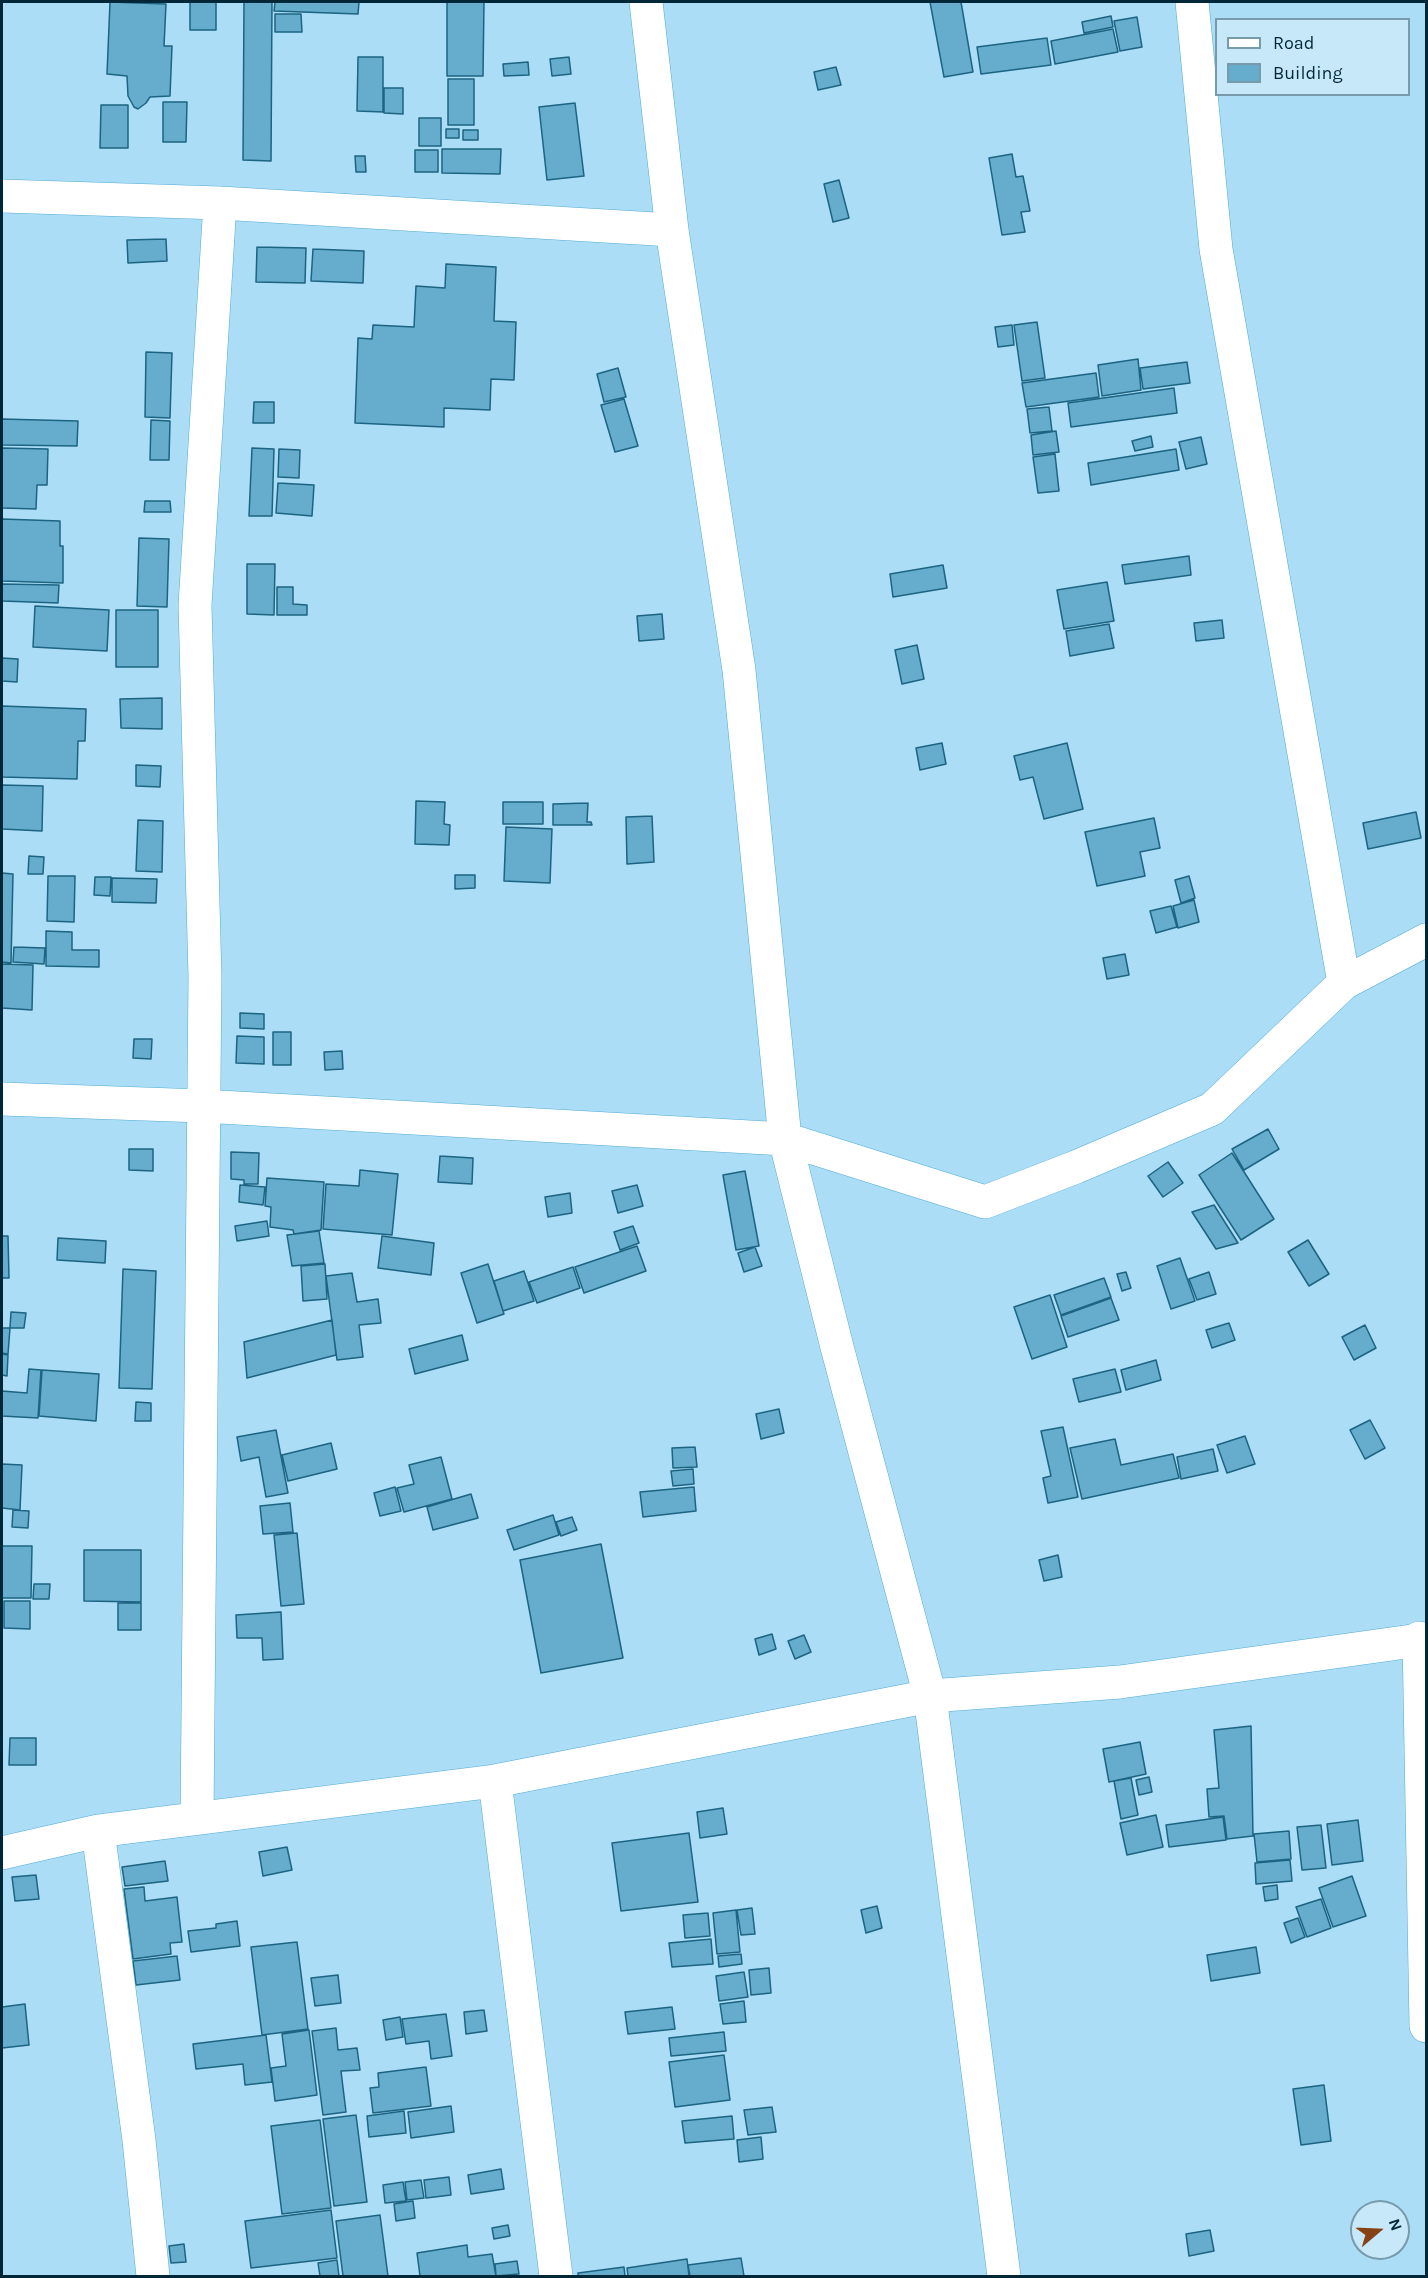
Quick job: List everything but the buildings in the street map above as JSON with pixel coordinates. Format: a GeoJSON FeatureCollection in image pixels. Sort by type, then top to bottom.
{"type":"FeatureCollection","features":[{"type":"Feature","properties":{"kind":"street"},"geometry":{"type":"LineString","coordinates":[[646,2],[672,230],[739,670],[785,1139],[837,1347],[930,1696],[1004,2277]]}},
{"type":"Feature","properties":{"kind":"street"},"geometry":{"type":"LineString","coordinates":[[1192,2],[1216,249],[1344,983]]}},
{"type":"Feature","properties":{"kind":"street"},"geometry":{"type":"LineString","coordinates":[[2,196],[220,203],[672,230]]}},
{"type":"Feature","properties":{"kind":"street"},"geometry":{"type":"LineString","coordinates":[[197,1818],[205,977],[195,605],[220,203]]}},
{"type":"Feature","properties":{"kind":"street"},"geometry":{"type":"LineString","coordinates":[[2,1099],[202,1106],[785,1139],[985,1202],[1076,1167],[1212,1109],[1344,983],[1426,940]]}},
{"type":"Feature","properties":{"kind":"street"},"geometry":{"type":"LineString","coordinates":[[2,1853],[98,1831],[495,1781],[930,1696],[1120,1682],[1423,1639],[1426,2025]]}},
{"type":"Feature","properties":{"kind":"street"},"geometry":{"type":"LineString","coordinates":[[495,1781],[556,2277]]}},
{"type":"Feature","properties":{"kind":"street"},"geometry":{"type":"LineString","coordinates":[[98,1831],[139,2140],[153,2277]]}}]}
